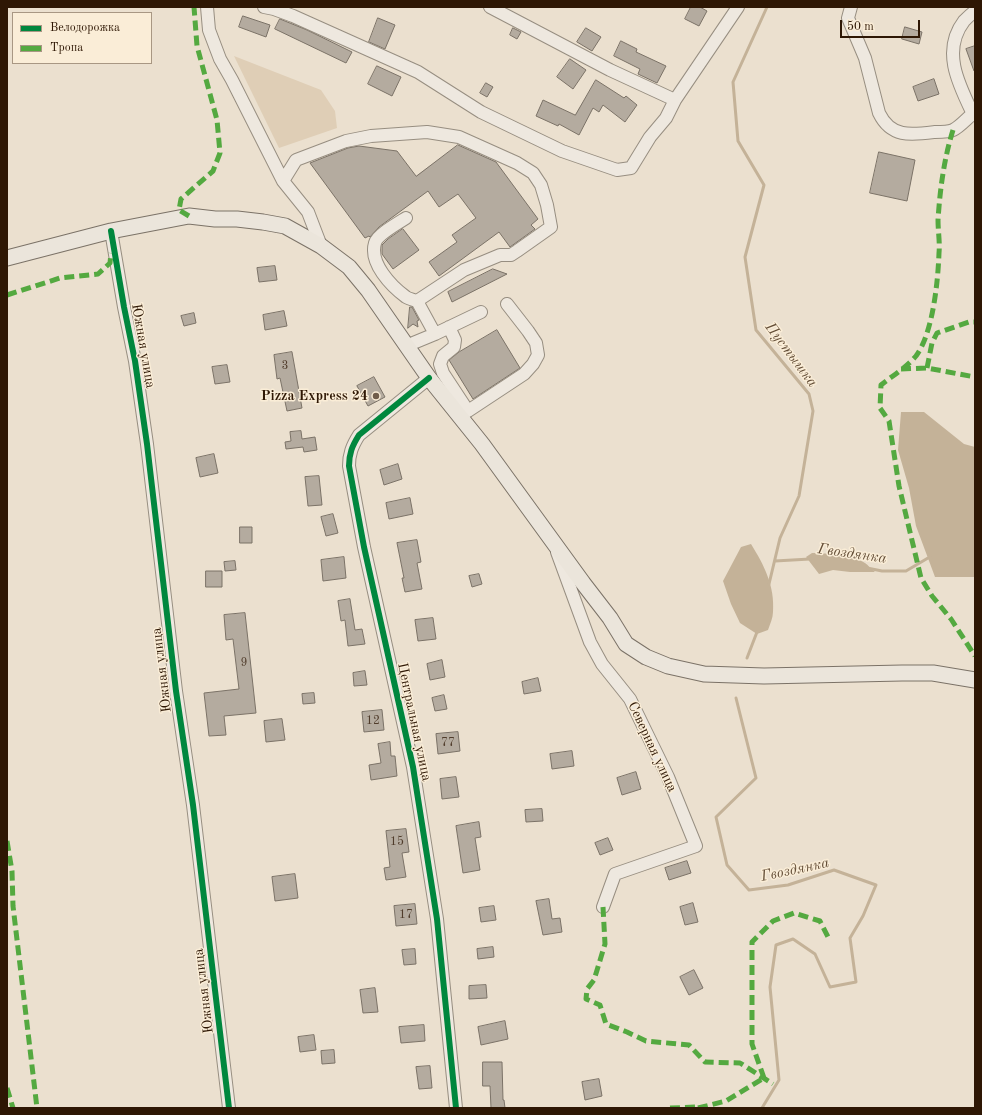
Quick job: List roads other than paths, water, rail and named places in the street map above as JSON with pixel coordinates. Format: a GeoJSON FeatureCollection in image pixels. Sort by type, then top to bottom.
{"type":"FeatureCollection","features":[{"type":"Feature","properties":{"kind":"main road"},"geometry":{"type":"LineString","coordinates":[[7,258],[111,231],[189,216],[215,219],[237,219],[285,226],[321,246],[349,267],[368,290],[429,378],[463,413],[482,444],[610,618],[626,644],[646,657],[668,666],[689,672],[728,676],[902,672],[933,673],[975,680]]}},
{"type":"Feature","properties":{"kind":"street"},"geometry":{"type":"LineString","coordinates":[[212,7],[207,7],[209,30],[220,59],[283,181],[308,212],[321,246]]}},
{"type":"Feature","properties":{"kind":"street"},"geometry":{"type":"LineString","coordinates":[[264,7],[293,16],[418,72],[481,112],[562,151],[617,170],[632,168],[650,137],[666,118],[675,100],[736,8]]}},
{"type":"Feature","properties":{"kind":"street"},"geometry":{"type":"LineString","coordinates":[[490,7],[610,70],[675,100]]}},
{"type":"Feature","properties":{"kind":"street"},"geometry":{"type":"LineString","coordinates":[[851,7],[848,18],[865,58],[879,113],[890,128],[898,133],[911,134],[953,130],[974,113],[963,93],[953,62],[952,51],[957,35],[964,22],[975,11]]}},
{"type":"Feature","properties":{"kind":"street"},"geometry":{"type":"LineString","coordinates":[[283,181],[296,160],[334,144],[371,136],[427,132],[459,136],[517,163],[533,173],[540,185],[547,205],[551,227],[511,255],[500,255],[464,270],[417,301]]}},
{"type":"Feature","properties":{"kind":"street"},"geometry":{"type":"LineString","coordinates":[[406,218],[374,242],[374,258],[383,275],[407,298],[417,301],[435,334]]}},
{"type":"Feature","properties":{"kind":"street","name":"Южная улица"},"geometry":{"type":"LineString","coordinates":[[111,231],[135,361],[146,437],[176,691],[193,805],[229,1108]]}},
{"type":"Feature","properties":{"kind":"street"},"geometry":{"type":"LineString","coordinates":[[449,327],[455,340],[454,347],[443,356],[440,364],[463,413],[524,374],[533,364],[538,355],[536,343],[507,304]]}},
{"type":"Feature","properties":{"kind":"street"},"geometry":{"type":"LineString","coordinates":[[406,346],[481,312]]}},
{"type":"Feature","properties":{"kind":"street","name":"Центральная улица"},"geometry":{"type":"LineString","coordinates":[[429,378],[359,435],[352,445],[349,455],[349,466],[364,547],[413,767],[438,919],[456,1108]]}},
{"type":"Feature","properties":{"kind":"street","name":"Северная улица"},"geometry":{"type":"LineString","coordinates":[[553,542],[590,642],[602,664],[630,699],[668,777],[696,846],[615,874],[603,907]]}},
{"type":"Feature","properties":{"kind":"waterway","name":"Пустышка"},"geometry":{"type":"LineString","coordinates":[[767,7],[733,82],[738,141],[764,185],[745,257],[756,330],[809,394],[813,411],[799,496],[780,538],[769,584]]}},
{"type":"Feature","properties":{"kind":"waterway","name":"Гвоздянка"},"geometry":{"type":"LineString","coordinates":[[867,568],[882,571],[906,571],[928,558],[931,558]]}},
{"type":"Feature","properties":{"kind":"waterway","name":"Гвоздянка"},"geometry":{"type":"LineString","coordinates":[[775,561],[810,559]]}},
{"type":"Feature","properties":{"kind":"waterway","name":"Гвоздянка"},"geometry":{"type":"LineString","coordinates":[[747,658],[757,632]]}},
{"type":"Feature","properties":{"kind":"waterway","name":"Гвоздянка"},"geometry":{"type":"LineString","coordinates":[[736,698],[756,778],[716,817],[727,865],[749,890],[788,885],[834,870],[876,885],[863,916],[850,938],[856,982],[830,987],[815,954],[793,939],[776,945],[770,987],[779,1080],[762,1108]]}},
{"type":"Feature","properties":{"kind":"place","name":"Pizza Express 24"},"geometry":{"type":"Point","coordinates":[376,396]}}]}
